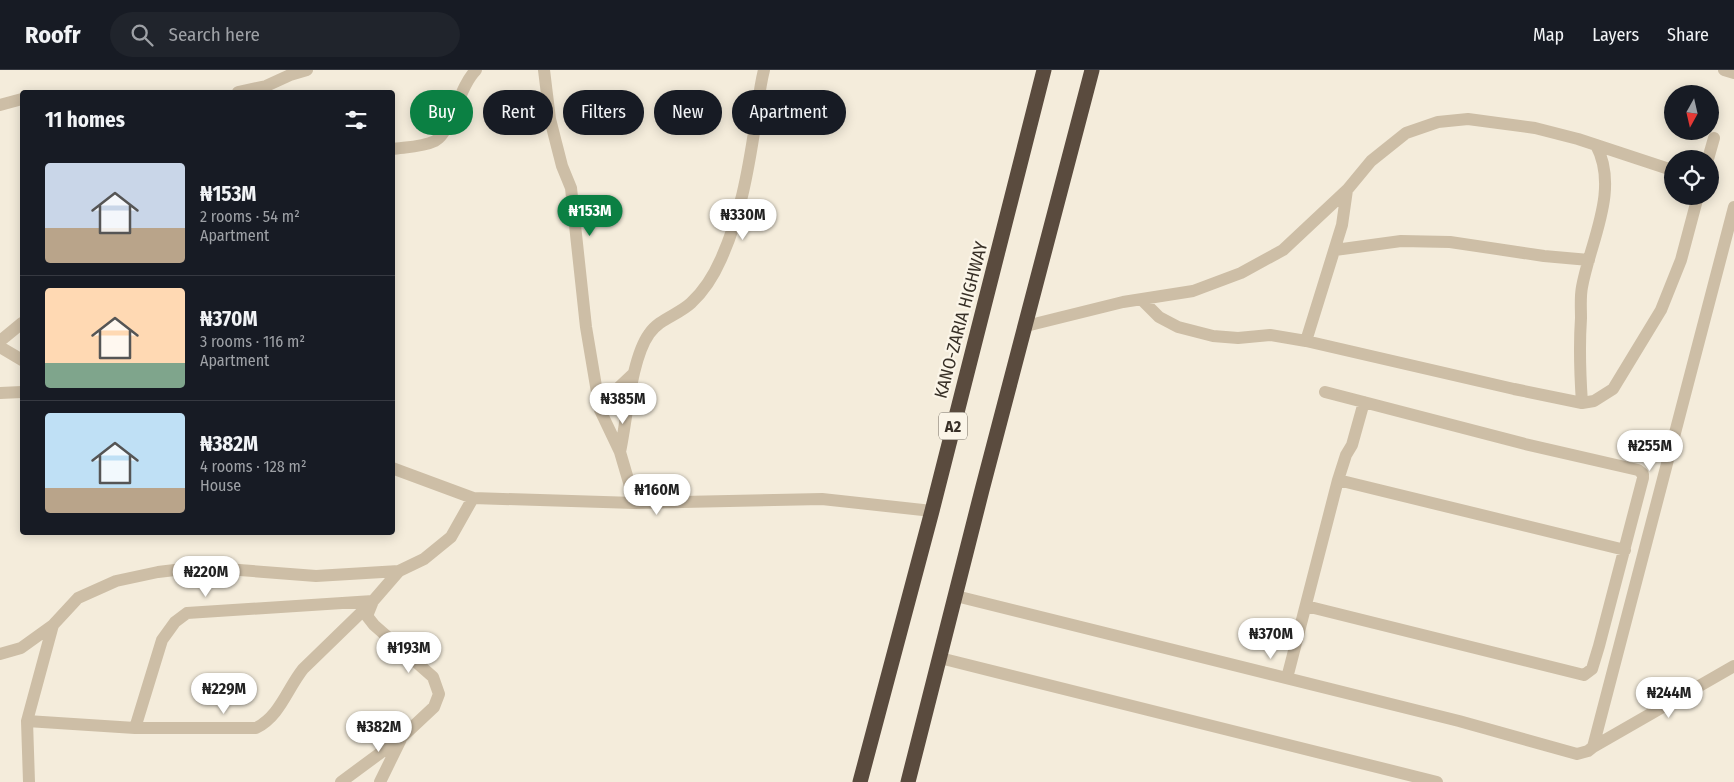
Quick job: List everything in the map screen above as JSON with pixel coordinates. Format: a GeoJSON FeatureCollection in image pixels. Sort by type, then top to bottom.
{"type":"FeatureCollection","features":[{"type":"Feature","properties":{"kind":"highway","name":"KANO-ZARIA HIGHWAY"},"geometry":{"type":"LineString","coordinates":[[860,782],[932,511],[1044,70]]}},
{"type":"Feature","properties":{"kind":"highway"},"geometry":{"type":"LineString","coordinates":[[908,782],[1092,70]]}},
{"type":"Feature","properties":{"kind":"street"},"geometry":{"type":"LineString","coordinates":[[247,90],[266,86],[290,74],[306,70]]}},
{"type":"Feature","properties":{"kind":"street"},"geometry":{"type":"LineString","coordinates":[[395,148],[436,140],[448,125],[459,95],[476,70]]}},
{"type":"Feature","properties":{"kind":"street"},"geometry":{"type":"LineString","coordinates":[[544,70],[552,126],[562,166],[570,188],[586,327],[600,410],[620,452],[635,503]]}},
{"type":"Feature","properties":{"kind":"street"},"geometry":{"type":"LineString","coordinates":[[620,452],[634,373],[642,347],[649,334],[660,322],[691,303],[713,275],[721,260],[741,200],[764,70]]}},
{"type":"Feature","properties":{"kind":"street"},"geometry":{"type":"LineString","coordinates":[[1724,70],[1734,72]]}},
{"type":"Feature","properties":{"kind":"street"},"geometry":{"type":"LineString","coordinates":[[0,105],[20,100]]}},
{"type":"Feature","properties":{"kind":"street"},"geometry":{"type":"LineString","coordinates":[[1026,326],[1124,302],[1193,291],[1249,268],[1283,250],[1347,190],[1371,161],[1406,133],[1438,122],[1468,120],[1535,128],[1596,145],[1664,167]]}},
{"type":"Feature","properties":{"kind":"street"},"geometry":{"type":"LineString","coordinates":[[1582,403],[1578,359],[1582,289],[1588,260],[1602,213],[1606,187],[1602,156],[1596,145]]}},
{"type":"Feature","properties":{"kind":"street"},"geometry":{"type":"LineString","coordinates":[[1306,341],[1342,226],[1347,190]]}},
{"type":"Feature","properties":{"kind":"street"},"geometry":{"type":"LineString","coordinates":[[1142,300],[1159,317],[1178,326],[1213,336],[1238,338],[1270,335],[1306,341],[1514,389],[1582,403],[1594,401],[1613,389],[1661,310],[1681,260],[1696,205]]}},
{"type":"Feature","properties":{"kind":"street"},"geometry":{"type":"LineString","coordinates":[[1593,747],[1734,208]]}},
{"type":"Feature","properties":{"kind":"street"},"geometry":{"type":"LineString","coordinates":[[1334,250],[1401,241],[1450,242],[1544,256],[1588,260]]}},
{"type":"Feature","properties":{"kind":"street"},"geometry":{"type":"LineString","coordinates":[[0,341],[20,325]]}},
{"type":"Feature","properties":{"kind":"street"},"geometry":{"type":"LineString","coordinates":[[0,347],[20,359]]}},
{"type":"Feature","properties":{"kind":"street"},"geometry":{"type":"LineString","coordinates":[[600,410],[617,389],[634,373]]}},
{"type":"Feature","properties":{"kind":"street"},"geometry":{"type":"LineString","coordinates":[[0,393],[20,392]]}},
{"type":"Feature","properties":{"kind":"street"},"geometry":{"type":"LineString","coordinates":[[1306,606],[1584,675],[1592,669],[1643,478],[1640,471],[1325,392]]}},
{"type":"Feature","properties":{"kind":"street"},"geometry":{"type":"LineString","coordinates":[[1288,678],[1338,480],[1346,455],[1352,445],[1364,402]]}},
{"type":"Feature","properties":{"kind":"street"},"geometry":{"type":"LineString","coordinates":[[395,469],[473,498],[635,503],[822,499],[932,511]]}},
{"type":"Feature","properties":{"kind":"street"},"geometry":{"type":"LineString","coordinates":[[1338,480],[1625,550]]}},
{"type":"Feature","properties":{"kind":"street"},"geometry":{"type":"LineString","coordinates":[[0,654],[21,648],[54,626],[78,598],[116,581],[158,572],[200,567],[316,576],[399,571],[424,559],[451,537],[473,498]]}},
{"type":"Feature","properties":{"kind":"street"},"geometry":{"type":"LineString","coordinates":[[27,721],[135,728],[256,728],[268,722],[276,714],[293,681],[303,669],[373,601],[399,571]]}},
{"type":"Feature","properties":{"kind":"street"},"geometry":{"type":"LineString","coordinates":[[956,596],[1459,720],[1577,754],[1588,751],[1734,666]]}},
{"type":"Feature","properties":{"kind":"street"},"geometry":{"type":"LineString","coordinates":[[135,728],[162,640],[175,622],[187,613],[373,601]]}},
{"type":"Feature","properties":{"kind":"street"},"geometry":{"type":"LineString","coordinates":[[340,782],[402,737],[434,707],[439,694],[433,677],[374,625],[367,616],[373,601]]}},
{"type":"Feature","properties":{"kind":"street"},"geometry":{"type":"LineString","coordinates":[[29,782],[27,721],[54,626]]}},
{"type":"Feature","properties":{"kind":"street"},"geometry":{"type":"LineString","coordinates":[[940,658],[1437,782]]}},
{"type":"Feature","properties":{"kind":"street"},"geometry":{"type":"LineString","coordinates":[[380,782],[402,737]]}}]}
